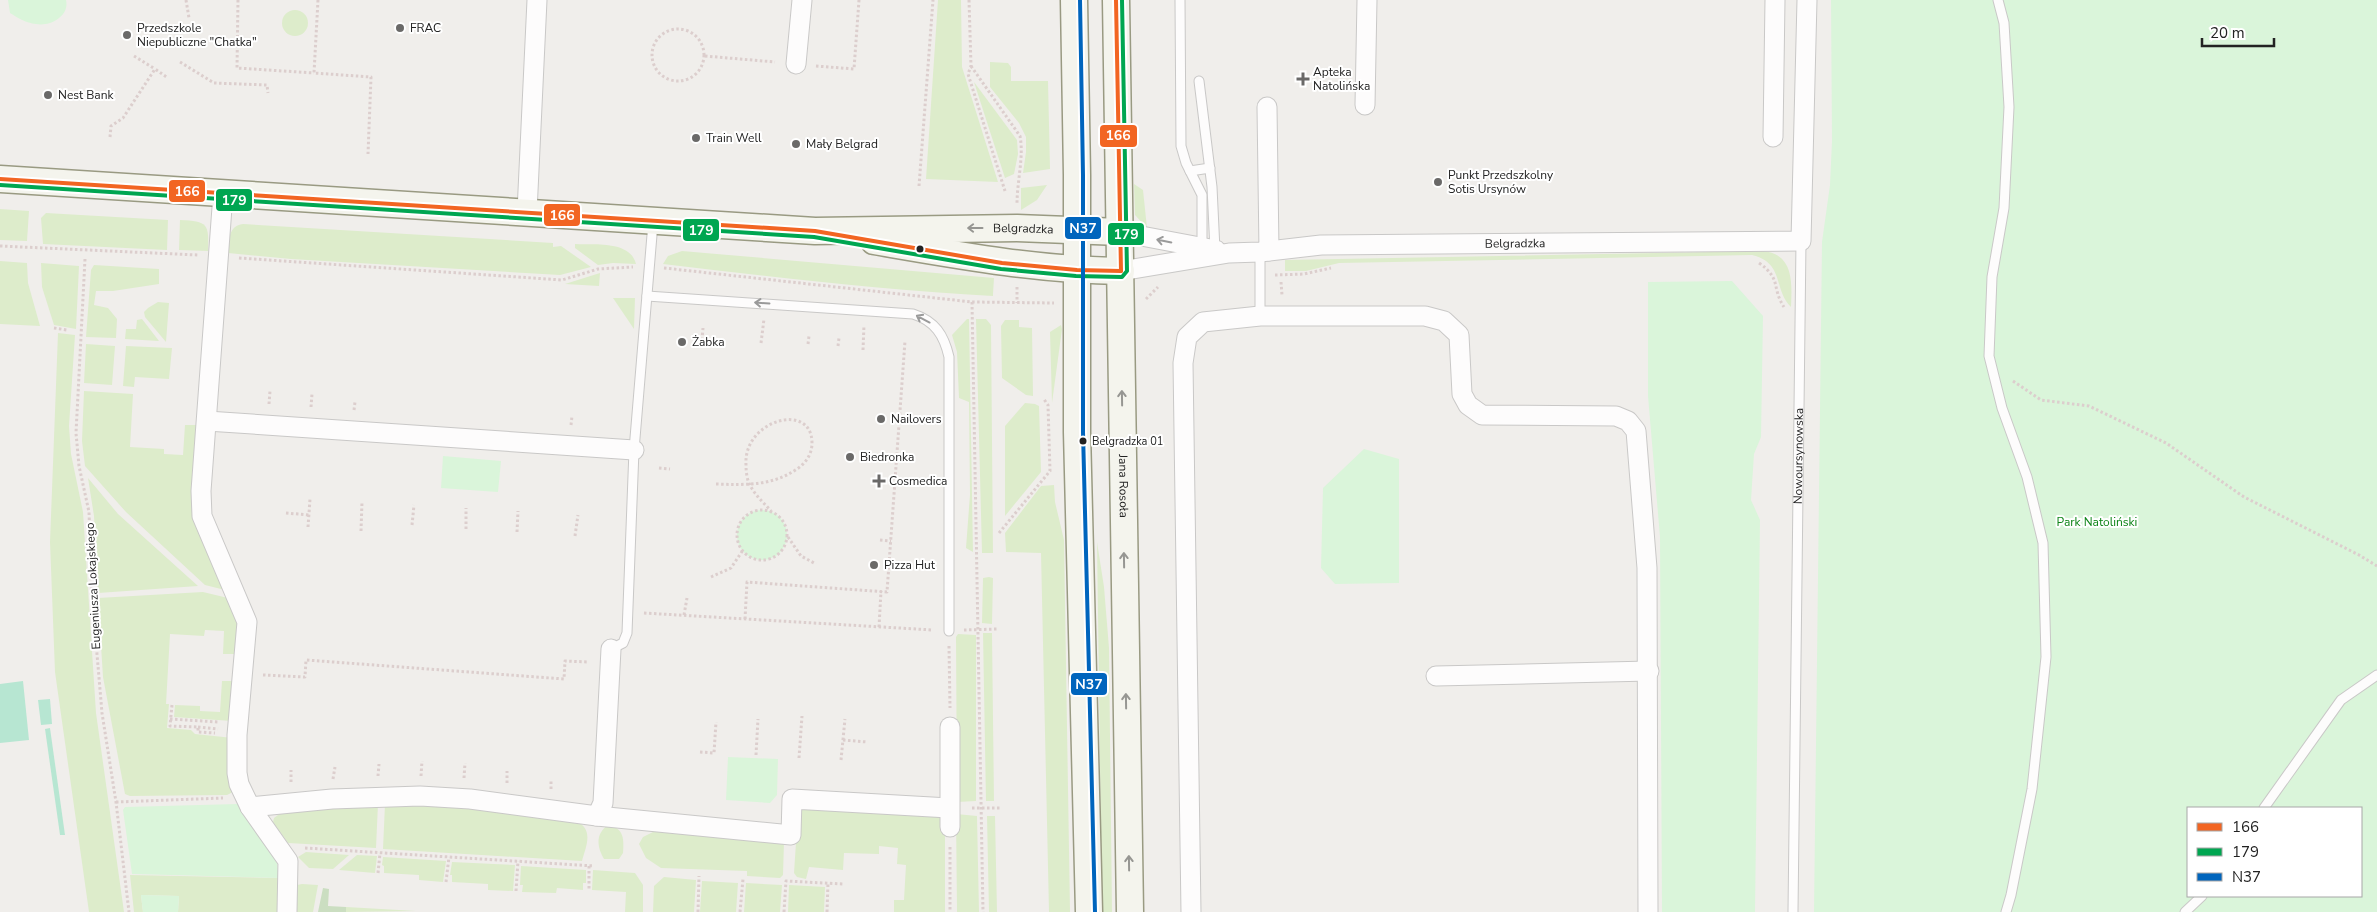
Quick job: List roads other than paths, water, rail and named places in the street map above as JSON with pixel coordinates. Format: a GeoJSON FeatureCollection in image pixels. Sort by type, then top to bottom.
{"type":"FeatureCollection","features":[{"type":"Feature","properties":{"kind":"street"},"geometry":{"type":"LineString","coordinates":[[527,212],[537,0]]}},
{"type":"Feature","properties":{"kind":"street"},"geometry":{"type":"LineString","coordinates":[[796,64],[802,0]]}},
{"type":"Feature","properties":{"kind":"street"},"geometry":{"type":"LineString","coordinates":[[1074,0],[1077,432],[1089,912]]}},
{"type":"Feature","properties":{"kind":"street","name":"Jana Rosoła"},"geometry":{"type":"LineString","coordinates":[[1116,0],[1130,912]]}},
{"type":"Feature","properties":{"kind":"street"},"geometry":{"type":"LineString","coordinates":[[1365,105],[1367,0]]}},
{"type":"Feature","properties":{"kind":"street"},"geometry":{"type":"LineString","coordinates":[[1774,137],[1775,0]]}},
{"type":"Feature","properties":{"kind":"street","name":"Nowoursynowska"},"geometry":{"type":"LineString","coordinates":[[1801,241],[1807,0]]}},
{"type":"Feature","properties":{"kind":"street"},"geometry":{"type":"LineString","coordinates":[[1264,252],[1267,106]]}},
{"type":"Feature","properties":{"kind":"street","name":"Belgradzka"},"geometry":{"type":"LineString","coordinates":[[0,179],[815,231],[928,228],[1077,229],[1120,232],[1215,250],[1264,252],[1321,245],[1801,241]]}},
{"type":"Feature","properties":{"kind":"street"},"geometry":{"type":"LineString","coordinates":[[223,194],[201,491],[202,516],[252,622],[230,729],[236,773],[248,802],[279,846],[289,866],[287,912]]}},
{"type":"Feature","properties":{"kind":"street","name":"Belgradzka"},"geometry":{"type":"LineString","coordinates":[[815,231],[1002,263],[1077,270],[1121,270],[1215,250]]}},
{"type":"Feature","properties":{"kind":"street"},"geometry":{"type":"LineString","coordinates":[[1192,912],[1182,363],[1187,337],[1202,322],[1260,316],[1424,316],[1444,321],[1459,335],[1462,394],[1468,405],[1482,415],[1616,416],[1628,421],[1636,431],[1647,568],[1649,671],[1648,912]]}},
{"type":"Feature","properties":{"kind":"street"},"geometry":{"type":"LineString","coordinates":[[207,421],[634,450]]}},
{"type":"Feature","properties":{"kind":"street"},"geometry":{"type":"LineString","coordinates":[[597,816],[602,803],[611,656]]}},
{"type":"Feature","properties":{"kind":"street"},"geometry":{"type":"LineString","coordinates":[[1436,676],[1649,671]]}},
{"type":"Feature","properties":{"kind":"street"},"geometry":{"type":"LineString","coordinates":[[950,727],[950,827]]}},
{"type":"Feature","properties":{"kind":"street"},"geometry":{"type":"LineString","coordinates":[[248,802],[420,796],[470,799],[597,816],[791,835],[792,799],[949,808]]}},
{"type":"Feature","properties":{"kind":"lane"},"geometry":{"type":"LineString","coordinates":[[1180,0],[1182,146],[1190,171],[1202,195],[1215,250]]}},
{"type":"Feature","properties":{"kind":"lane"},"geometry":{"type":"LineString","coordinates":[[1998,0],[2004,23],[2009,107],[2004,208],[1992,277],[1989,310],[1989,356],[2002,408],[2026,477],[2042,543],[2046,657],[2032,789],[2006,912]]}},
{"type":"Feature","properties":{"kind":"lane"},"geometry":{"type":"LineString","coordinates":[[1199,82],[1210,168],[1215,250]]}},
{"type":"Feature","properties":{"kind":"lane"},"geometry":{"type":"LineString","coordinates":[[1190,171],[1210,168]]}},
{"type":"Feature","properties":{"kind":"lane"},"geometry":{"type":"LineString","coordinates":[[611,656],[623,643],[627,633],[634,450],[653,220]]}},
{"type":"Feature","properties":{"kind":"lane","name":"Nowoursynowska"},"geometry":{"type":"LineString","coordinates":[[1793,912],[1801,241]]}},
{"type":"Feature","properties":{"kind":"lane"},"geometry":{"type":"LineString","coordinates":[[1260,316],[1264,252]]}},
{"type":"Feature","properties":{"kind":"lane"},"geometry":{"type":"LineString","coordinates":[[646,296],[913,314],[928,320],[943,336],[950,357],[949,631]]}},
{"type":"Feature","properties":{"kind":"lane"},"geometry":{"type":"LineString","coordinates":[[2265,807],[2341,700],[2377,675]]}},
{"type":"Feature","properties":{"kind":"lane"},"geometry":{"type":"LineString","coordinates":[[2186,912],[2201,897]]}},
{"type":"Feature","properties":{"kind":"place","name":"FRAC"},"geometry":{"type":"Point","coordinates":[400,28]}},
{"type":"Feature","properties":{"kind":"place","name":"Przedszkole Niepubliczne \"Chatka\""},"geometry":{"type":"Point","coordinates":[127,35]}},
{"type":"Feature","properties":{"kind":"place","name":"Apteka Natolińska"},"geometry":{"type":"Point","coordinates":[1303,79]}},
{"type":"Feature","properties":{"kind":"place","name":"Nest Bank"},"geometry":{"type":"Point","coordinates":[48,95]}},
{"type":"Feature","properties":{"kind":"place","name":"Train Well"},"geometry":{"type":"Point","coordinates":[696,138]}},
{"type":"Feature","properties":{"kind":"place","name":"Mały Belgrad"},"geometry":{"type":"Point","coordinates":[796,144]}},
{"type":"Feature","properties":{"kind":"place","name":"Punkt Przedszkolny Sotis Ursynów"},"geometry":{"type":"Point","coordinates":[1438,182]}},
{"type":"Feature","properties":{"kind":"place","name":"Żabka"},"geometry":{"type":"Point","coordinates":[682,342]}},
{"type":"Feature","properties":{"kind":"place","name":"Nailovers"},"geometry":{"type":"Point","coordinates":[881,419]}},
{"type":"Feature","properties":{"kind":"place","name":"Belgradzka 01"},"geometry":{"type":"Point","coordinates":[1083,441]}},
{"type":"Feature","properties":{"kind":"place","name":"Biedronka"},"geometry":{"type":"Point","coordinates":[850,457]}},
{"type":"Feature","properties":{"kind":"place","name":"Cosmedica"},"geometry":{"type":"Point","coordinates":[879,481]}},
{"type":"Feature","properties":{"kind":"place","name":"Pizza Hut"},"geometry":{"type":"Point","coordinates":[874,565]}},
{"type":"Feature","properties":{"kind":"park label","name":"Park Natoliński"},"geometry":{"type":"Point","coordinates":[2097,522]}}]}
